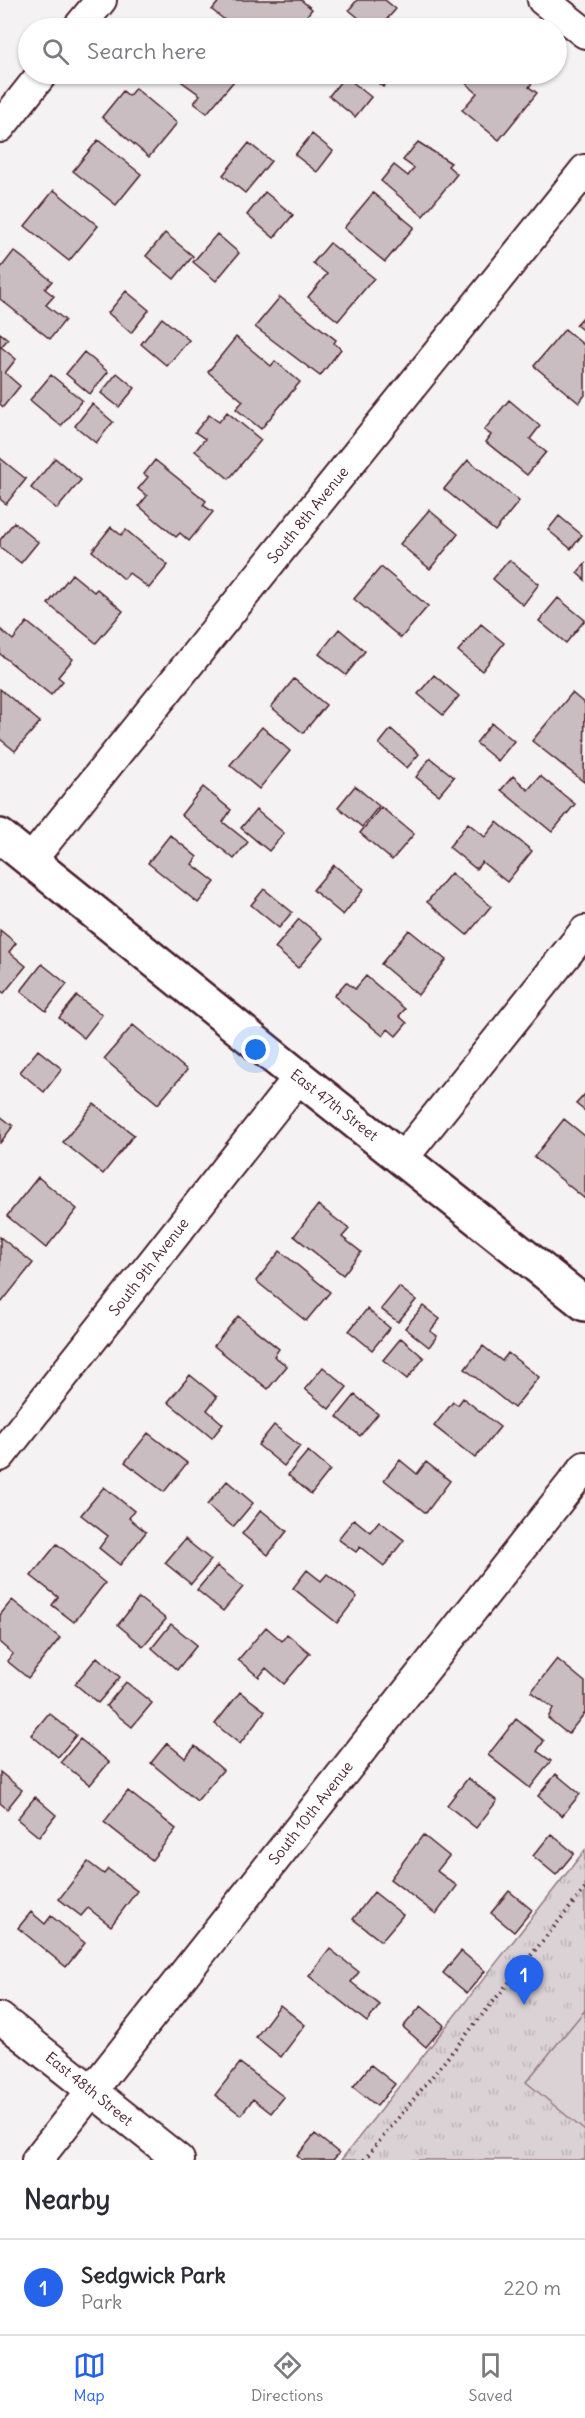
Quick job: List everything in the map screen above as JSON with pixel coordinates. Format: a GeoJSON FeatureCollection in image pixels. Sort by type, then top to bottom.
{"type":"FeatureCollection","features":[{"type":"Feature","properties":{"kind":"main road","name":"East 47th Street"},"geometry":{"type":"LineString","coordinates":[[0,836],[585,1304]]}},
{"type":"Feature","properties":{"kind":"street"},"geometry":{"type":"LineString","coordinates":[[86,18],[101,0]]}},
{"type":"Feature","properties":{"kind":"street"},"geometry":{"type":"LineString","coordinates":[[543,0],[566,18]]}},
{"type":"Feature","properties":{"kind":"street"},"geometry":{"type":"LineString","coordinates":[[567,19],[585,33]]}},
{"type":"Feature","properties":{"kind":"street"},"geometry":{"type":"LineString","coordinates":[[0,127],[34,84]]}},
{"type":"Feature","properties":{"kind":"street","name":"South 8th Avenue"},"geometry":{"type":"LineString","coordinates":[[31,860],[585,171]]}},
{"type":"Feature","properties":{"kind":"street"},"geometry":{"type":"LineString","coordinates":[[402,1159],[585,931]]}},
{"type":"Feature","properties":{"kind":"street","name":"South 9th Avenue"},"geometry":{"type":"LineString","coordinates":[[0,1456],[299,1077]]}},
{"type":"Feature","properties":{"kind":"street","name":"South 10th Avenue"},"geometry":{"type":"LineString","coordinates":[[37,2160],[585,1467]]}},
{"type":"Feature","properties":{"kind":"street","name":"East 48th Street"},"geometry":{"type":"LineString","coordinates":[[0,2018],[179,2160]]}},
{"type":"Feature","properties":{"kind":"path"},"geometry":{"type":"LineString","coordinates":[[364,2160],[585,1889]]}},
{"type":"Feature","properties":{"kind":"green space"},"geometry":{"type":"Polygon","coordinates":[[[585,1850],[585,2160],[341,2160],[585,1850]]]}},
{"type":"Feature","properties":{"kind":"green space"},"geometry":{"type":"Polygon","coordinates":[[[585,2010],[585,2131],[526,2082],[585,2010]]]}},
{"type":"Feature","properties":{"kind":"building"},"geometry":{"type":"Polygon","coordinates":[[[220,0],[301,0],[312,9],[305,18],[222,18],[212,10],[220,0]]]}},
{"type":"Feature","properties":{"kind":"building"},"geometry":{"type":"Polygon","coordinates":[[[357,0],[385,0],[396,9],[388,18],[359,18],[349,10],[357,0]]]}},
{"type":"Feature","properties":{"kind":"building"},"geometry":{"type":"Polygon","coordinates":[[[185,84],[231,84],[207,113],[194,103],[200,95],[185,84]]]}},
{"type":"Feature","properties":{"kind":"building"},"geometry":{"type":"Polygon","coordinates":[[[339,84],[355,84],[371,97],[355,117],[329,96],[339,84]]]}},
{"type":"Feature","properties":{"kind":"building"},"geometry":{"type":"Polygon","coordinates":[[[467,84],[531,84],[529,87],[537,93],[499,140],[462,110],[477,93],[467,84]]]}},
{"type":"Feature","properties":{"kind":"building"},"geometry":{"type":"Polygon","coordinates":[[[135,88],[177,123],[149,157],[102,117],[123,91],[129,96],[135,88]]]}},
{"type":"Feature","properties":{"kind":"building"},"geometry":{"type":"Polygon","coordinates":[[[312,134],[333,151],[317,172],[295,155],[312,134]]]}},
{"type":"Feature","properties":{"kind":"building"},"geometry":{"type":"Polygon","coordinates":[[[98,140],[141,174],[116,205],[73,171],[98,140]]]}},
{"type":"Feature","properties":{"kind":"building"},"geometry":{"type":"Polygon","coordinates":[[[418,142],[451,163],[448,166],[457,174],[423,216],[381,181],[394,165],[408,176],[414,168],[403,160],[418,142]]]}},
{"type":"Feature","properties":{"kind":"building"},"geometry":{"type":"Polygon","coordinates":[[[249,143],[271,161],[245,193],[223,175],[249,143]]]}},
{"type":"Feature","properties":{"kind":"building"},"geometry":{"type":"Polygon","coordinates":[[[54,190],[98,226],[69,261],[25,226],[54,190]]]}},
{"type":"Feature","properties":{"kind":"building"},"geometry":{"type":"Polygon","coordinates":[[[265,192],[293,215],[274,238],[247,215],[265,192]]]}},
{"type":"Feature","properties":{"kind":"building"},"geometry":{"type":"Polygon","coordinates":[[[373,193],[414,227],[385,262],[344,228],[373,193]]]}},
{"type":"Feature","properties":{"kind":"building"},"geometry":{"type":"Polygon","coordinates":[[[165,233],[193,256],[174,279],[146,256],[165,233]]]}},
{"type":"Feature","properties":{"kind":"building"},"geometry":{"type":"Polygon","coordinates":[[[217,234],[239,253],[216,281],[193,262],[217,234]]]}},
{"type":"Feature","properties":{"kind":"building"},"geometry":{"type":"Polygon","coordinates":[[[330,243],[374,278],[338,321],[308,297],[327,274],[313,263],[330,243]]]}},
{"type":"Feature","properties":{"kind":"building"},"geometry":{"type":"Polygon","coordinates":[[[14,251],[52,281],[45,289],[54,296],[46,305],[65,320],[50,339],[0,299],[0,269],[14,251]]]}},
{"type":"Feature","properties":{"kind":"building"},"geometry":{"type":"Polygon","coordinates":[[[126,291],[149,310],[131,333],[108,313],[126,291]]]}},
{"type":"Feature","properties":{"kind":"building"},"geometry":{"type":"Polygon","coordinates":[[[280,297],[336,340],[334,343],[341,349],[320,376],[255,327],[280,297]]]}},
{"type":"Feature","properties":{"kind":"building"},"geometry":{"type":"Polygon","coordinates":[[[585,315],[585,332],[576,325],[585,315]]]}},
{"type":"Feature","properties":{"kind":"building"},"geometry":{"type":"Polygon","coordinates":[[[162,318],[189,340],[167,366],[141,344],[162,318]]]}},
{"type":"Feature","properties":{"kind":"building"},"geometry":{"type":"Polygon","coordinates":[[[565,329],[585,346],[585,395],[579,403],[534,366],[565,329]]]}},
{"type":"Feature","properties":{"kind":"building"},"geometry":{"type":"Polygon","coordinates":[[[0,333],[8,339],[1,347],[16,359],[5,373],[20,386],[3,407],[0,404],[0,333]]]}},
{"type":"Feature","properties":{"kind":"building"},"geometry":{"type":"Polygon","coordinates":[[[236,337],[271,366],[275,361],[300,382],[261,429],[236,409],[243,401],[208,372],[236,337]]]}},
{"type":"Feature","properties":{"kind":"building"},"geometry":{"type":"Polygon","coordinates":[[[84,352],[108,372],[90,394],[66,374],[84,352]]]}},
{"type":"Feature","properties":{"kind":"building"},"geometry":{"type":"Polygon","coordinates":[[[117,373],[135,388],[119,407],[101,393],[117,373]]]}},
{"type":"Feature","properties":{"kind":"building"},"geometry":{"type":"Polygon","coordinates":[[[51,375],[82,400],[61,426],[30,400],[51,375]]]}},
{"type":"Feature","properties":{"kind":"building"},"geometry":{"type":"Polygon","coordinates":[[[509,400],[540,426],[530,439],[546,452],[527,475],[486,442],[491,435],[484,430],[509,400]]]}},
{"type":"Feature","properties":{"kind":"building"},"geometry":{"type":"Polygon","coordinates":[[[92,404],[113,422],[96,443],[75,426],[92,404]]]}},
{"type":"Feature","properties":{"kind":"building"},"geometry":{"type":"Polygon","coordinates":[[[227,412],[261,440],[229,479],[195,451],[205,439],[195,432],[209,415],[219,422],[227,412]]]}},
{"type":"Feature","properties":{"kind":"building"},"geometry":{"type":"Polygon","coordinates":[[[0,458],[26,479],[6,504],[0,499],[0,458]]]}},
{"type":"Feature","properties":{"kind":"building"},"geometry":{"type":"Polygon","coordinates":[[[55,458],[81,480],[57,509],[31,488],[55,458]]]}},
{"type":"Feature","properties":{"kind":"building"},"geometry":{"type":"Polygon","coordinates":[[[155,460],[206,501],[203,505],[213,512],[189,541],[180,533],[176,537],[139,506],[147,496],[138,489],[148,477],[144,474],[155,460]]]}},
{"type":"Feature","properties":{"kind":"building"},"geometry":{"type":"Polygon","coordinates":[[[468,460],[519,501],[495,531],[444,489],[468,460]]]}},
{"type":"Feature","properties":{"kind":"building"},"geometry":{"type":"Polygon","coordinates":[[[429,510],[458,534],[430,569],[400,544],[429,510]]]}},
{"type":"Feature","properties":{"kind":"building"},"geometry":{"type":"Polygon","coordinates":[[[559,516],[582,535],[571,549],[548,530],[559,516]]]}},
{"type":"Feature","properties":{"kind":"building"},"geometry":{"type":"Polygon","coordinates":[[[14,522],[38,542],[21,563],[0,547],[0,540],[14,522]]]}},
{"type":"Feature","properties":{"kind":"building"},"geometry":{"type":"Polygon","coordinates":[[[111,527],[121,535],[126,530],[168,565],[149,588],[129,573],[124,579],[92,551],[111,527]]]}},
{"type":"Feature","properties":{"kind":"building"},"geometry":{"type":"Polygon","coordinates":[[[509,560],[539,584],[523,605],[493,579],[509,560]]]}},
{"type":"Feature","properties":{"kind":"building"},"geometry":{"type":"Polygon","coordinates":[[[585,564],[585,580],[577,573],[585,564]]]}},
{"type":"Feature","properties":{"kind":"building"},"geometry":{"type":"Polygon","coordinates":[[[381,567],[428,606],[401,638],[354,599],[381,567]]]}},
{"type":"Feature","properties":{"kind":"building"},"geometry":{"type":"Polygon","coordinates":[[[72,574],[94,592],[97,589],[123,611],[96,643],[48,604],[72,574]]]}},
{"type":"Feature","properties":{"kind":"building"},"geometry":{"type":"Polygon","coordinates":[[[558,598],[585,620],[566,643],[539,621],[558,598]]]}},
{"type":"Feature","properties":{"kind":"building"},"geometry":{"type":"Polygon","coordinates":[[[27,622],[73,659],[58,677],[63,681],[51,695],[0,654],[0,629],[13,640],[27,622]]]}},
{"type":"Feature","properties":{"kind":"building"},"geometry":{"type":"Polygon","coordinates":[[[481,624],[504,643],[482,671],[458,651],[481,624]]]}},
{"type":"Feature","properties":{"kind":"building"},"geometry":{"type":"Polygon","coordinates":[[[339,629],[365,651],[346,675],[319,654],[339,629]]]}},
{"type":"Feature","properties":{"kind":"building"},"geometry":{"type":"Polygon","coordinates":[[[434,675],[459,696],[443,715],[418,694],[434,675]]]}},
{"type":"Feature","properties":{"kind":"building"},"geometry":{"type":"Polygon","coordinates":[[[294,679],[326,705],[303,733],[271,707],[294,679]]]}},
{"type":"Feature","properties":{"kind":"building"},"geometry":{"type":"Polygon","coordinates":[[[0,689],[40,722],[15,751],[0,739],[0,689]]]}},
{"type":"Feature","properties":{"kind":"building"},"geometry":{"type":"Polygon","coordinates":[[[572,693],[585,704],[584,782],[532,741],[572,693]]]}},
{"type":"Feature","properties":{"kind":"building"},"geometry":{"type":"Polygon","coordinates":[[[492,723],[514,741],[498,761],[476,743],[492,723]]]}},
{"type":"Feature","properties":{"kind":"building"},"geometry":{"type":"Polygon","coordinates":[[[262,727],[290,751],[259,789],[230,765],[262,727]]]}},
{"type":"Feature","properties":{"kind":"building"},"geometry":{"type":"Polygon","coordinates":[[[391,729],[419,754],[407,768],[379,744],[391,729]]]}},
{"type":"Feature","properties":{"kind":"building"},"geometry":{"type":"Polygon","coordinates":[[[430,758],[454,777],[439,795],[416,777],[430,758]]]}},
{"type":"Feature","properties":{"kind":"building"},"geometry":{"type":"Polygon","coordinates":[[[513,776],[528,790],[540,776],[575,804],[552,832],[501,790],[513,776]]]}},
{"type":"Feature","properties":{"kind":"building"},"geometry":{"type":"Polygon","coordinates":[[[355,786],[379,806],[362,827],[338,807],[355,786]]]}},
{"type":"Feature","properties":{"kind":"building"},"geometry":{"type":"Polygon","coordinates":[[[203,787],[231,810],[223,822],[248,842],[234,859],[181,815],[203,787]]]}},
{"type":"Feature","properties":{"kind":"building"},"geometry":{"type":"Polygon","coordinates":[[[381,807],[414,834],[392,860],[360,833],[381,807]]]}},
{"type":"Feature","properties":{"kind":"building"},"geometry":{"type":"Polygon","coordinates":[[[256,810],[284,833],[269,851],[241,828],[256,810]]]}},
{"type":"Feature","properties":{"kind":"building"},"geometry":{"type":"Polygon","coordinates":[[[497,822],[532,851],[507,882],[482,862],[476,869],[449,847],[468,823],[485,837],[497,822]]]}},
{"type":"Feature","properties":{"kind":"building"},"geometry":{"type":"Polygon","coordinates":[[[170,835],[197,857],[192,864],[215,882],[198,903],[148,863],[170,835]]]}},
{"type":"Feature","properties":{"kind":"building"},"geometry":{"type":"Polygon","coordinates":[[[334,865],[364,889],[343,915],[313,890],[334,865]]]}},
{"type":"Feature","properties":{"kind":"building"},"geometry":{"type":"Polygon","coordinates":[[[451,873],[491,906],[467,935],[427,902],[451,873]]]}},
{"type":"Feature","properties":{"kind":"building"},"geometry":{"type":"Polygon","coordinates":[[[264,889],[292,912],[279,928],[251,905],[264,889]]]}},
{"type":"Feature","properties":{"kind":"building"},"geometry":{"type":"Polygon","coordinates":[[[299,919],[323,938],[298,968],[275,948],[299,919]]]}},
{"type":"Feature","properties":{"kind":"building"},"geometry":{"type":"Polygon","coordinates":[[[0,930],[16,943],[9,952],[26,966],[4,993],[0,990],[0,930]]]}},
{"type":"Feature","properties":{"kind":"building"},"geometry":{"type":"Polygon","coordinates":[[[409,930],[446,960],[418,995],[381,964],[409,930]]]}},
{"type":"Feature","properties":{"kind":"building"},"geometry":{"type":"Polygon","coordinates":[[[42,964],[67,984],[46,1011],[21,991],[42,964]]]}},
{"type":"Feature","properties":{"kind":"building"},"geometry":{"type":"Polygon","coordinates":[[[366,976],[405,1009],[399,1016],[407,1023],[396,1036],[388,1029],[383,1036],[334,996],[346,982],[355,989],[366,976]]]}},
{"type":"Feature","properties":{"kind":"building"},"geometry":{"type":"Polygon","coordinates":[[[77,996],[102,1015],[84,1038],[59,1018],[77,996]]]}},
{"type":"Feature","properties":{"kind":"building"},"geometry":{"type":"Polygon","coordinates":[[[133,1025],[187,1070],[158,1104],[104,1059],[133,1025]]]}},
{"type":"Feature","properties":{"kind":"building"},"geometry":{"type":"Polygon","coordinates":[[[38,1050],[62,1069],[44,1092],[20,1072],[38,1050]]]}},
{"type":"Feature","properties":{"kind":"building"},"geometry":{"type":"Polygon","coordinates":[[[585,1094],[585,1111],[576,1104],[585,1094]]]}},
{"type":"Feature","properties":{"kind":"building"},"geometry":{"type":"Polygon","coordinates":[[[94,1104],[134,1135],[103,1174],[63,1142],[94,1104]]]}},
{"type":"Feature","properties":{"kind":"building"},"geometry":{"type":"Polygon","coordinates":[[[0,1116],[13,1126],[0,1143],[0,1116]]]}},
{"type":"Feature","properties":{"kind":"building"},"geometry":{"type":"Polygon","coordinates":[[[564,1119],[585,1136],[585,1199],[534,1157],[564,1119]]]}},
{"type":"Feature","properties":{"kind":"building"},"geometry":{"type":"Polygon","coordinates":[[[38,1177],[77,1209],[46,1248],[7,1216],[38,1177]]]}},
{"type":"Feature","properties":{"kind":"building"},"geometry":{"type":"Polygon","coordinates":[[[318,1205],[349,1229],[342,1237],[361,1252],[343,1275],[294,1236],[318,1205]]]}},
{"type":"Feature","properties":{"kind":"building"},"geometry":{"type":"Polygon","coordinates":[[[0,1237],[33,1263],[2,1302],[0,1300],[0,1237]]]}},
{"type":"Feature","properties":{"kind":"building"},"geometry":{"type":"Polygon","coordinates":[[[280,1251],[330,1292],[306,1321],[256,1281],[280,1251]]]}},
{"type":"Feature","properties":{"kind":"building"},"geometry":{"type":"Polygon","coordinates":[[[399,1287],[416,1300],[398,1322],[381,1309],[399,1287]]]}},
{"type":"Feature","properties":{"kind":"building"},"geometry":{"type":"Polygon","coordinates":[[[423,1306],[440,1319],[430,1331],[437,1336],[429,1347],[405,1328],[423,1306]]]}},
{"type":"Feature","properties":{"kind":"building"},"geometry":{"type":"Polygon","coordinates":[[[367,1309],[390,1328],[372,1350],[349,1331],[367,1309]]]}},
{"type":"Feature","properties":{"kind":"building"},"geometry":{"type":"Polygon","coordinates":[[[238,1316],[279,1349],[274,1356],[287,1366],[268,1389],[214,1346],[238,1316]]]}},
{"type":"Feature","properties":{"kind":"building"},"geometry":{"type":"Polygon","coordinates":[[[401,1338],[424,1358],[407,1379],[383,1360],[401,1338]]]}},
{"type":"Feature","properties":{"kind":"building"},"geometry":{"type":"Polygon","coordinates":[[[483,1346],[502,1361],[508,1353],[539,1377],[514,1408],[465,1369],[483,1346]]]}},
{"type":"Feature","properties":{"kind":"building"},"geometry":{"type":"Polygon","coordinates":[[[323,1367],[347,1387],[329,1409],[305,1389],[323,1367]]]}},
{"type":"Feature","properties":{"kind":"building"},"geometry":{"type":"Polygon","coordinates":[[[190,1375],[217,1397],[207,1410],[223,1424],[212,1438],[168,1402],[190,1375]]]}},
{"type":"Feature","properties":{"kind":"building"},"geometry":{"type":"Polygon","coordinates":[[[355,1395],[378,1414],[360,1436],[337,1417],[355,1395]]]}},
{"type":"Feature","properties":{"kind":"building"},"geometry":{"type":"Polygon","coordinates":[[[463,1398],[500,1427],[475,1458],[434,1426],[453,1402],[458,1405],[463,1398]]]}},
{"type":"Feature","properties":{"kind":"building"},"geometry":{"type":"Polygon","coordinates":[[[274,1425],[300,1446],[284,1466],[258,1445],[274,1425]]]}},
{"type":"Feature","properties":{"kind":"building"},"geometry":{"type":"Polygon","coordinates":[[[148,1433],[187,1463],[164,1492],[125,1462],[148,1433]]]}},
{"type":"Feature","properties":{"kind":"building"},"geometry":{"type":"Polygon","coordinates":[[[308,1451],[330,1470],[311,1494],[288,1475],[308,1451]]]}},
{"type":"Feature","properties":{"kind":"building"},"geometry":{"type":"Polygon","coordinates":[[[400,1460],[417,1474],[426,1462],[450,1481],[426,1513],[384,1480],[400,1460]]]}},
{"type":"Feature","properties":{"kind":"building"},"geometry":{"type":"Polygon","coordinates":[[[227,1481],[253,1503],[233,1527],[207,1505],[227,1481]]]}},
{"type":"Feature","properties":{"kind":"building"},"geometry":{"type":"Polygon","coordinates":[[[104,1487],[134,1511],[129,1518],[146,1532],[120,1565],[99,1548],[108,1536],[81,1515],[104,1487]]]}},
{"type":"Feature","properties":{"kind":"building"},"geometry":{"type":"Polygon","coordinates":[[[261,1510],[287,1531],[268,1555],[242,1534],[261,1510]]]}},
{"type":"Feature","properties":{"kind":"building"},"geometry":{"type":"Polygon","coordinates":[[[354,1519],[370,1532],[379,1521],[404,1540],[384,1566],[360,1547],[356,1552],[338,1539],[354,1519]]]}},
{"type":"Feature","properties":{"kind":"building"},"geometry":{"type":"Polygon","coordinates":[[[185,1539],[211,1560],[191,1584],[165,1563],[185,1539]]]}},
{"type":"Feature","properties":{"kind":"building"},"geometry":{"type":"Polygon","coordinates":[[[57,1544],[105,1583],[74,1622],[52,1605],[58,1597],[31,1576],[57,1544]]]}},
{"type":"Feature","properties":{"kind":"building"},"geometry":{"type":"Polygon","coordinates":[[[217,1566],[243,1587],[223,1611],[197,1590],[217,1566]]]}},
{"type":"Feature","properties":{"kind":"building"},"geometry":{"type":"Polygon","coordinates":[[[307,1570],[321,1581],[327,1574],[357,1597],[337,1623],[293,1588],[307,1570]]]}},
{"type":"Feature","properties":{"kind":"building"},"geometry":{"type":"Polygon","coordinates":[[[139,1598],[166,1619],[143,1646],[118,1625],[139,1598]]]}},
{"type":"Feature","properties":{"kind":"building"},"geometry":{"type":"Polygon","coordinates":[[[12,1600],[60,1638],[28,1678],[7,1661],[13,1654],[0,1643],[0,1615],[12,1600]]]}},
{"type":"Feature","properties":{"kind":"building"},"geometry":{"type":"Polygon","coordinates":[[[171,1624],[197,1645],[177,1670],[152,1648],[171,1624]]]}},
{"type":"Feature","properties":{"kind":"building"},"geometry":{"type":"Polygon","coordinates":[[[266,1627],[282,1641],[287,1634],[310,1653],[284,1684],[266,1668],[259,1677],[238,1660],[266,1627]]]}},
{"type":"Feature","properties":{"kind":"building"},"geometry":{"type":"Polygon","coordinates":[[[97,1657],[120,1677],[98,1703],[75,1684],[97,1657]]]}},
{"type":"Feature","properties":{"kind":"building"},"geometry":{"type":"Polygon","coordinates":[[[557,1659],[585,1682],[585,1713],[568,1734],[548,1718],[553,1708],[531,1692],[557,1659]]]}},
{"type":"Feature","properties":{"kind":"building"},"geometry":{"type":"Polygon","coordinates":[[[126,1682],[152,1703],[132,1727],[106,1706],[126,1682]]]}},
{"type":"Feature","properties":{"kind":"building"},"geometry":{"type":"Polygon","coordinates":[[[240,1692],[265,1711],[240,1744],[215,1724],[240,1692]]]}},
{"type":"Feature","properties":{"kind":"building"},"geometry":{"type":"Polygon","coordinates":[[[49,1713],[76,1735],[58,1757],[31,1735],[49,1713]]]}},
{"type":"Feature","properties":{"kind":"building"},"geometry":{"type":"Polygon","coordinates":[[[516,1719],[544,1741],[537,1751],[551,1761],[530,1788],[488,1755],[516,1719]]]}},
{"type":"Feature","properties":{"kind":"building"},"geometry":{"type":"Polygon","coordinates":[[[80,1739],[109,1762],[90,1785],[61,1762],[80,1739]]]}},
{"type":"Feature","properties":{"kind":"building"},"geometry":{"type":"Polygon","coordinates":[[[167,1743],[185,1758],[195,1746],[223,1770],[197,1801],[151,1763],[167,1743]]]}},
{"type":"Feature","properties":{"kind":"building"},"geometry":{"type":"Polygon","coordinates":[[[0,1772],[22,1790],[7,1809],[0,1803],[0,1772]]]}},
{"type":"Feature","properties":{"kind":"building"},"geometry":{"type":"Polygon","coordinates":[[[556,1774],[580,1794],[562,1816],[538,1796],[556,1774]]]}},
{"type":"Feature","properties":{"kind":"building"},"geometry":{"type":"Polygon","coordinates":[[[468,1778],[497,1801],[476,1828],[447,1805],[468,1778]]]}},
{"type":"Feature","properties":{"kind":"building"},"geometry":{"type":"Polygon","coordinates":[[[128,1791],[176,1829],[152,1860],[104,1822],[128,1791]]]}},
{"type":"Feature","properties":{"kind":"building"},"geometry":{"type":"Polygon","coordinates":[[[35,1797],[56,1815],[39,1837],[17,1819],[35,1797]]]}},
{"type":"Feature","properties":{"kind":"building"},"geometry":{"type":"Polygon","coordinates":[[[551,1834],[574,1853],[556,1875],[533,1856],[551,1834]]]}},
{"type":"Feature","properties":{"kind":"building"},"geometry":{"type":"Polygon","coordinates":[[[423,1835],[449,1856],[437,1871],[457,1886],[436,1914],[390,1879],[423,1835]]]}},
{"type":"Feature","properties":{"kind":"building"},"geometry":{"type":"Polygon","coordinates":[[[88,1862],[104,1874],[108,1869],[137,1891],[111,1926],[88,1908],[81,1916],[59,1899],[88,1862]]]}},
{"type":"Feature","properties":{"kind":"building"},"geometry":{"type":"Polygon","coordinates":[[[509,1891],[532,1910],[514,1932],[491,1913],[509,1891]]]}},
{"type":"Feature","properties":{"kind":"building"},"geometry":{"type":"Polygon","coordinates":[[[374,1892],[403,1915],[381,1941],[353,1919],[374,1892]]]}},
{"type":"Feature","properties":{"kind":"building"},"geometry":{"type":"Polygon","coordinates":[[[31,1912],[45,1924],[51,1916],[85,1943],[66,1967],[18,1928],[31,1912]]]}},
{"type":"Feature","properties":{"kind":"building"},"geometry":{"type":"Polygon","coordinates":[[[330,1949],[359,1972],[351,1982],[380,2005],[367,2022],[309,1976],[330,1949]]]}},
{"type":"Feature","properties":{"kind":"building"},"geometry":{"type":"Polygon","coordinates":[[[461,1951],[485,1971],[467,1993],[443,1973],[461,1951]]]}},
{"type":"Feature","properties":{"kind":"building"},"geometry":{"type":"Polygon","coordinates":[[[280,2005],[305,2025],[281,2057],[256,2037],[280,2005]]]}},
{"type":"Feature","properties":{"kind":"building"},"geometry":{"type":"Polygon","coordinates":[[[421,2006],[444,2025],[426,2047],[403,2027],[421,2006]]]}},
{"type":"Feature","properties":{"kind":"building"},"geometry":{"type":"Polygon","coordinates":[[[240,2063],[284,2097],[271,2113],[253,2099],[241,2115],[215,2095],[240,2063]]]}},
{"type":"Feature","properties":{"kind":"building"},"geometry":{"type":"Polygon","coordinates":[[[371,2065],[395,2084],[377,2106],[353,2087],[371,2065]]]}},
{"type":"Feature","properties":{"kind":"building"},"geometry":{"type":"Polygon","coordinates":[[[315,2134],[339,2153],[333,2160],[302,2160],[297,2156],[315,2134]]]}},
{"type":"Feature","properties":{"kind":"place","name":"Sedgwick Park"},"geometry":{"type":"Point","coordinates":[524,2005]}}]}
